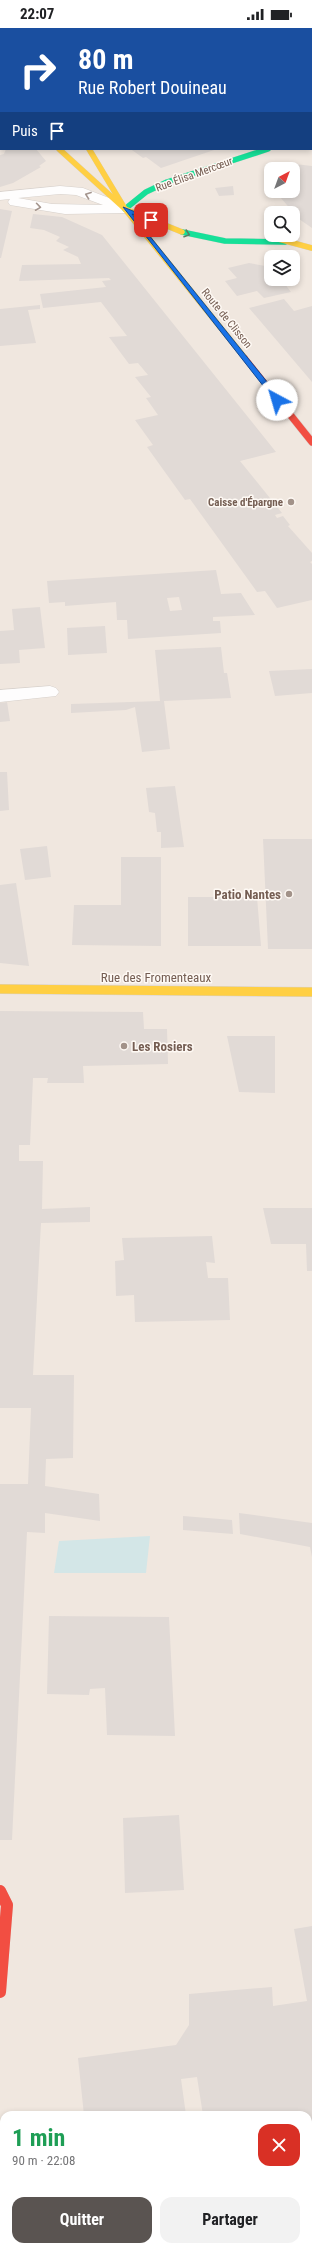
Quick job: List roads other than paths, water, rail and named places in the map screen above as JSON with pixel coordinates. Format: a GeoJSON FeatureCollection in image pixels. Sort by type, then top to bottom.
{"type":"FeatureCollection","features":[{"type":"Feature","properties":{"kind":"street","name":"Route de Clisson"},"geometry":{"type":"LineString","coordinates":[[60,150],[125,209]]}},
{"type":"Feature","properties":{"kind":"street","name":"Route de Clisson"},"geometry":{"type":"LineString","coordinates":[[90,150],[125,209],[312,442]]}},
{"type":"Feature","properties":{"kind":"street","name":"Rue Élisa Mercœur"},"geometry":{"type":"LineString","coordinates":[[125,209],[146,192],[167,182],[265,150]]}},
{"type":"Feature","properties":{"kind":"street"},"geometry":{"type":"LineString","coordinates":[[0,197],[60,190],[78,191],[190,235],[225,241],[264,242]]}},
{"type":"Feature","properties":{"kind":"street"},"geometry":{"type":"LineString","coordinates":[[0,197],[32,207],[78,211],[125,209],[173,218]]}},
{"type":"Feature","properties":{"kind":"street"},"geometry":{"type":"LineString","coordinates":[[248,231],[264,236]]}},
{"type":"Feature","properties":{"kind":"street"},"geometry":{"type":"LineString","coordinates":[[285,242],[312,248]]}},
{"type":"Feature","properties":{"kind":"street"},"geometry":{"type":"LineString","coordinates":[[0,696],[50,692]]}},
{"type":"Feature","properties":{"kind":"street","name":"Rue des Fromenteaux"},"geometry":{"type":"LineString","coordinates":[[0,989],[312,992]]}},
{"type":"Feature","properties":{"kind":"street"},"geometry":{"type":"LineString","coordinates":[[0,1891],[8,1904],[0,1992]]}},
{"type":"Feature","properties":{"kind":"place","name":"Caisse d'Épargne"},"geometry":{"type":"Point","coordinates":[291,502]}},
{"type":"Feature","properties":{"kind":"place","name":"Patio Nantes"},"geometry":{"type":"Point","coordinates":[289,894]}},
{"type":"Feature","properties":{"kind":"place","name":"Les Rosiers"},"geometry":{"type":"Point","coordinates":[124,1046]}}]}
